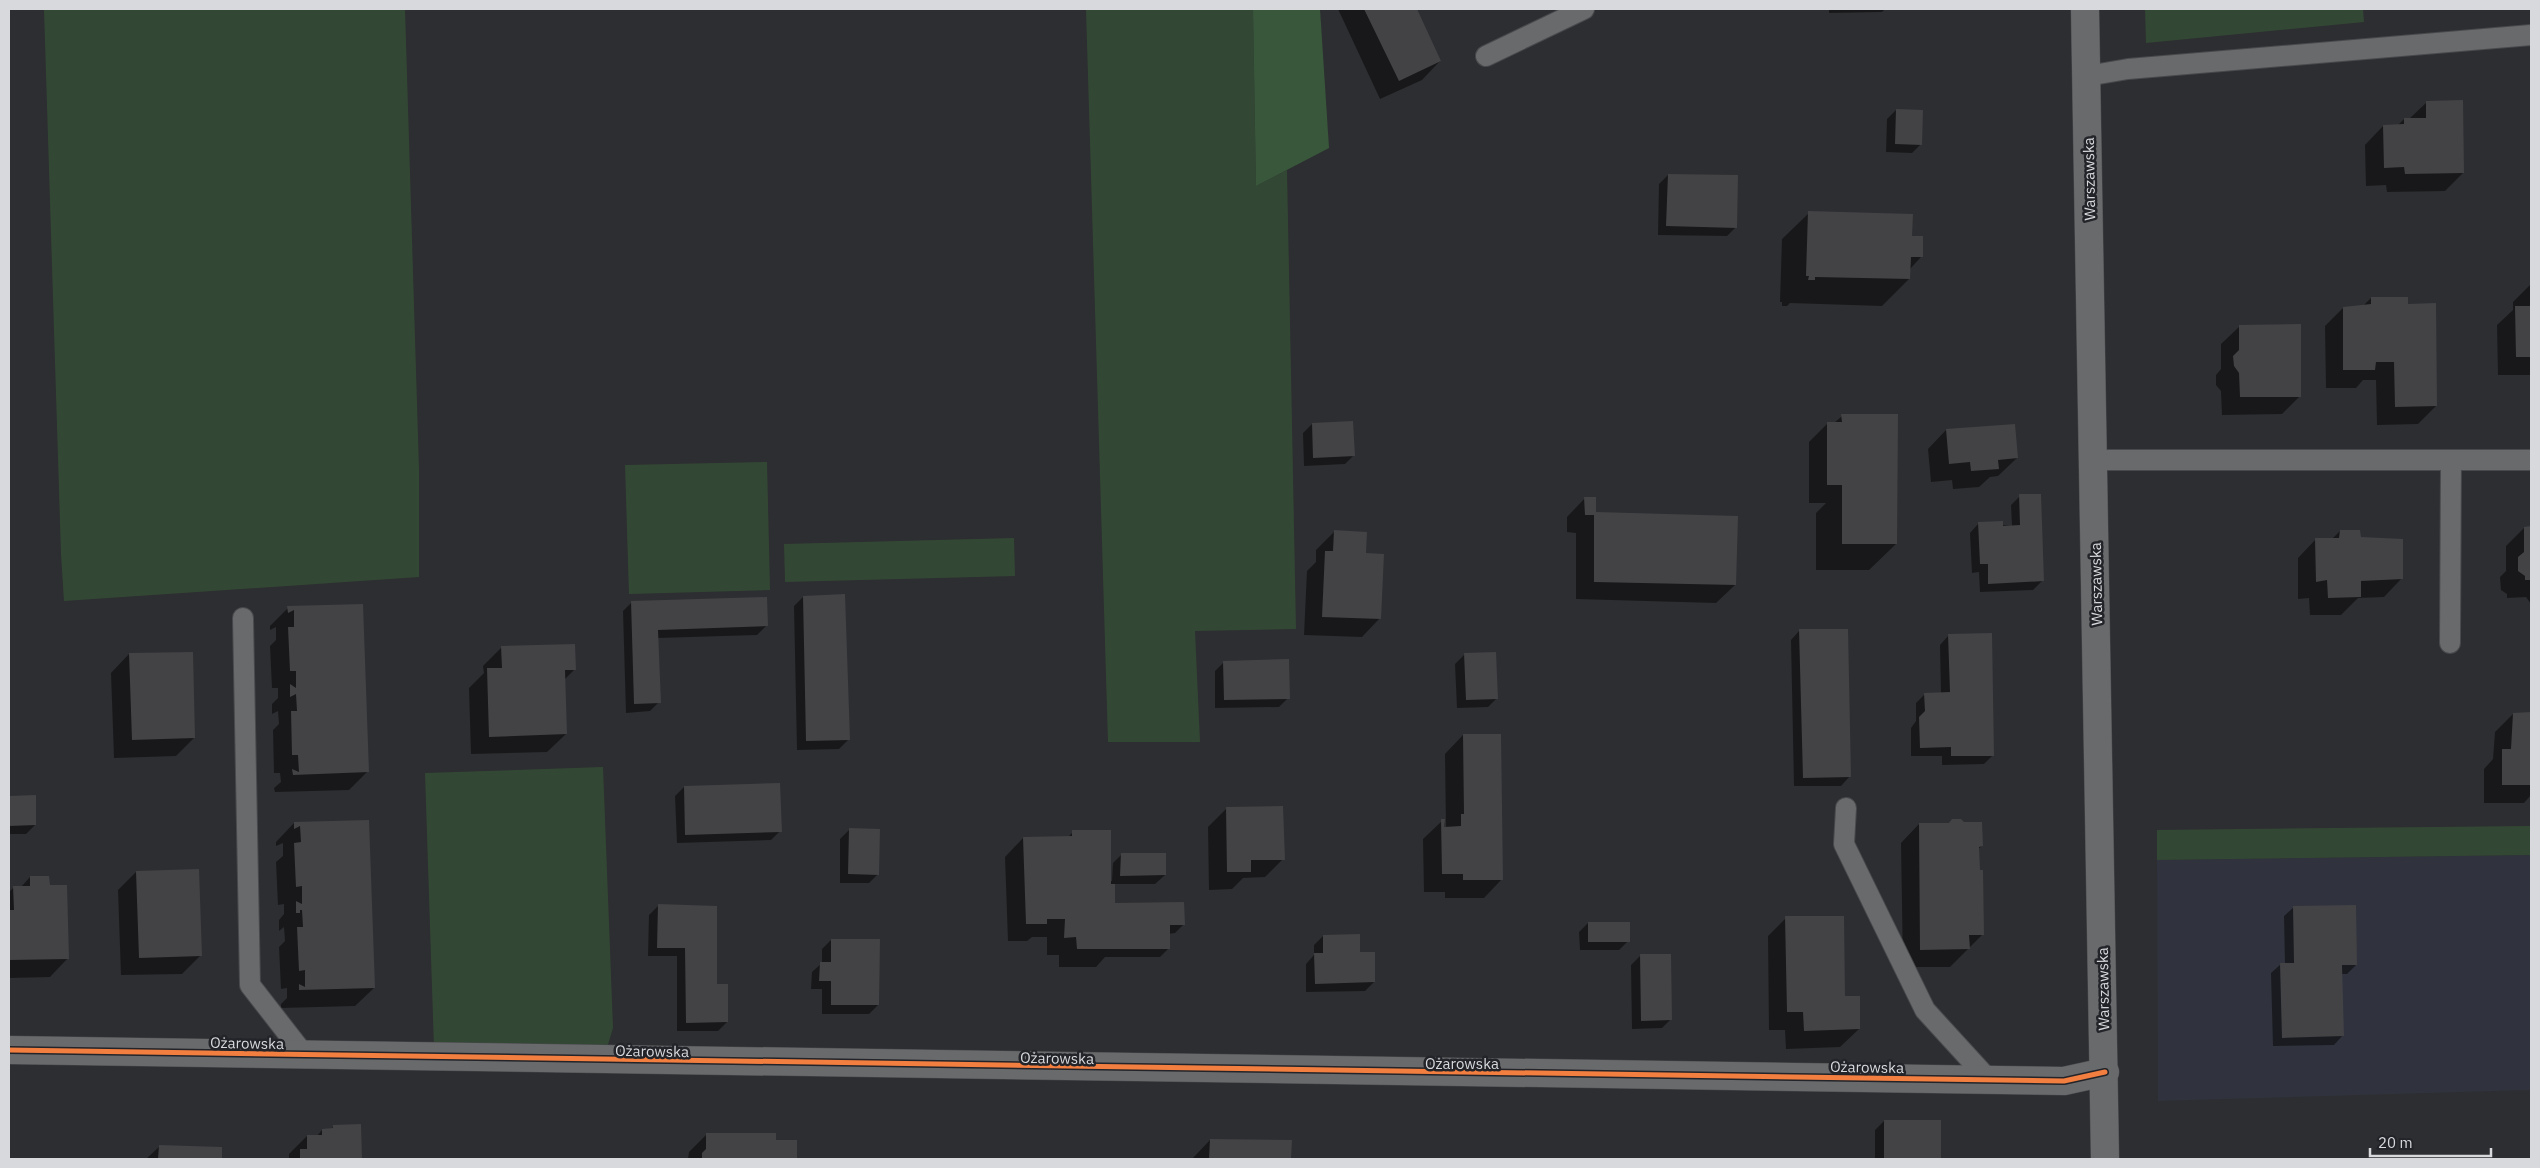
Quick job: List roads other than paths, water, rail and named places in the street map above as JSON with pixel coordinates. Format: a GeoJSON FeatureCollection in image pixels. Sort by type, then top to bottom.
{"type":"FeatureCollection","features":[{"type":"Feature","properties":{"kind":"street","name":"Warszawska"},"geometry":{"type":"LineString","coordinates":[[2086,9],[2105,1159]]}},
{"type":"Feature","properties":{"kind":"street","name":"Ożarowska"},"geometry":{"type":"LineString","coordinates":[[9,1050],[1279,1075],[2064,1081],[2104,1072]]}},
{"type":"Feature","properties":{"kind":"lane"},"geometry":{"type":"LineString","coordinates":[[1486,56],[1584,9]]}},
{"type":"Feature","properties":{"kind":"lane"},"geometry":{"type":"LineString","coordinates":[[2087,76],[2128,68],[2531,35]]}},
{"type":"Feature","properties":{"kind":"lane"},"geometry":{"type":"LineString","coordinates":[[2094,460],[2531,460]]}},
{"type":"Feature","properties":{"kind":"lane"},"geometry":{"type":"LineString","coordinates":[[2450,643],[2451,460]]}},
{"type":"Feature","properties":{"kind":"lane"},"geometry":{"type":"LineString","coordinates":[[243,618],[250,985],[306,1057]]}},
{"type":"Feature","properties":{"kind":"lane"},"geometry":{"type":"LineString","coordinates":[[1846,808],[1844,844],[1925,1010],[1989,1080]]}}]}
